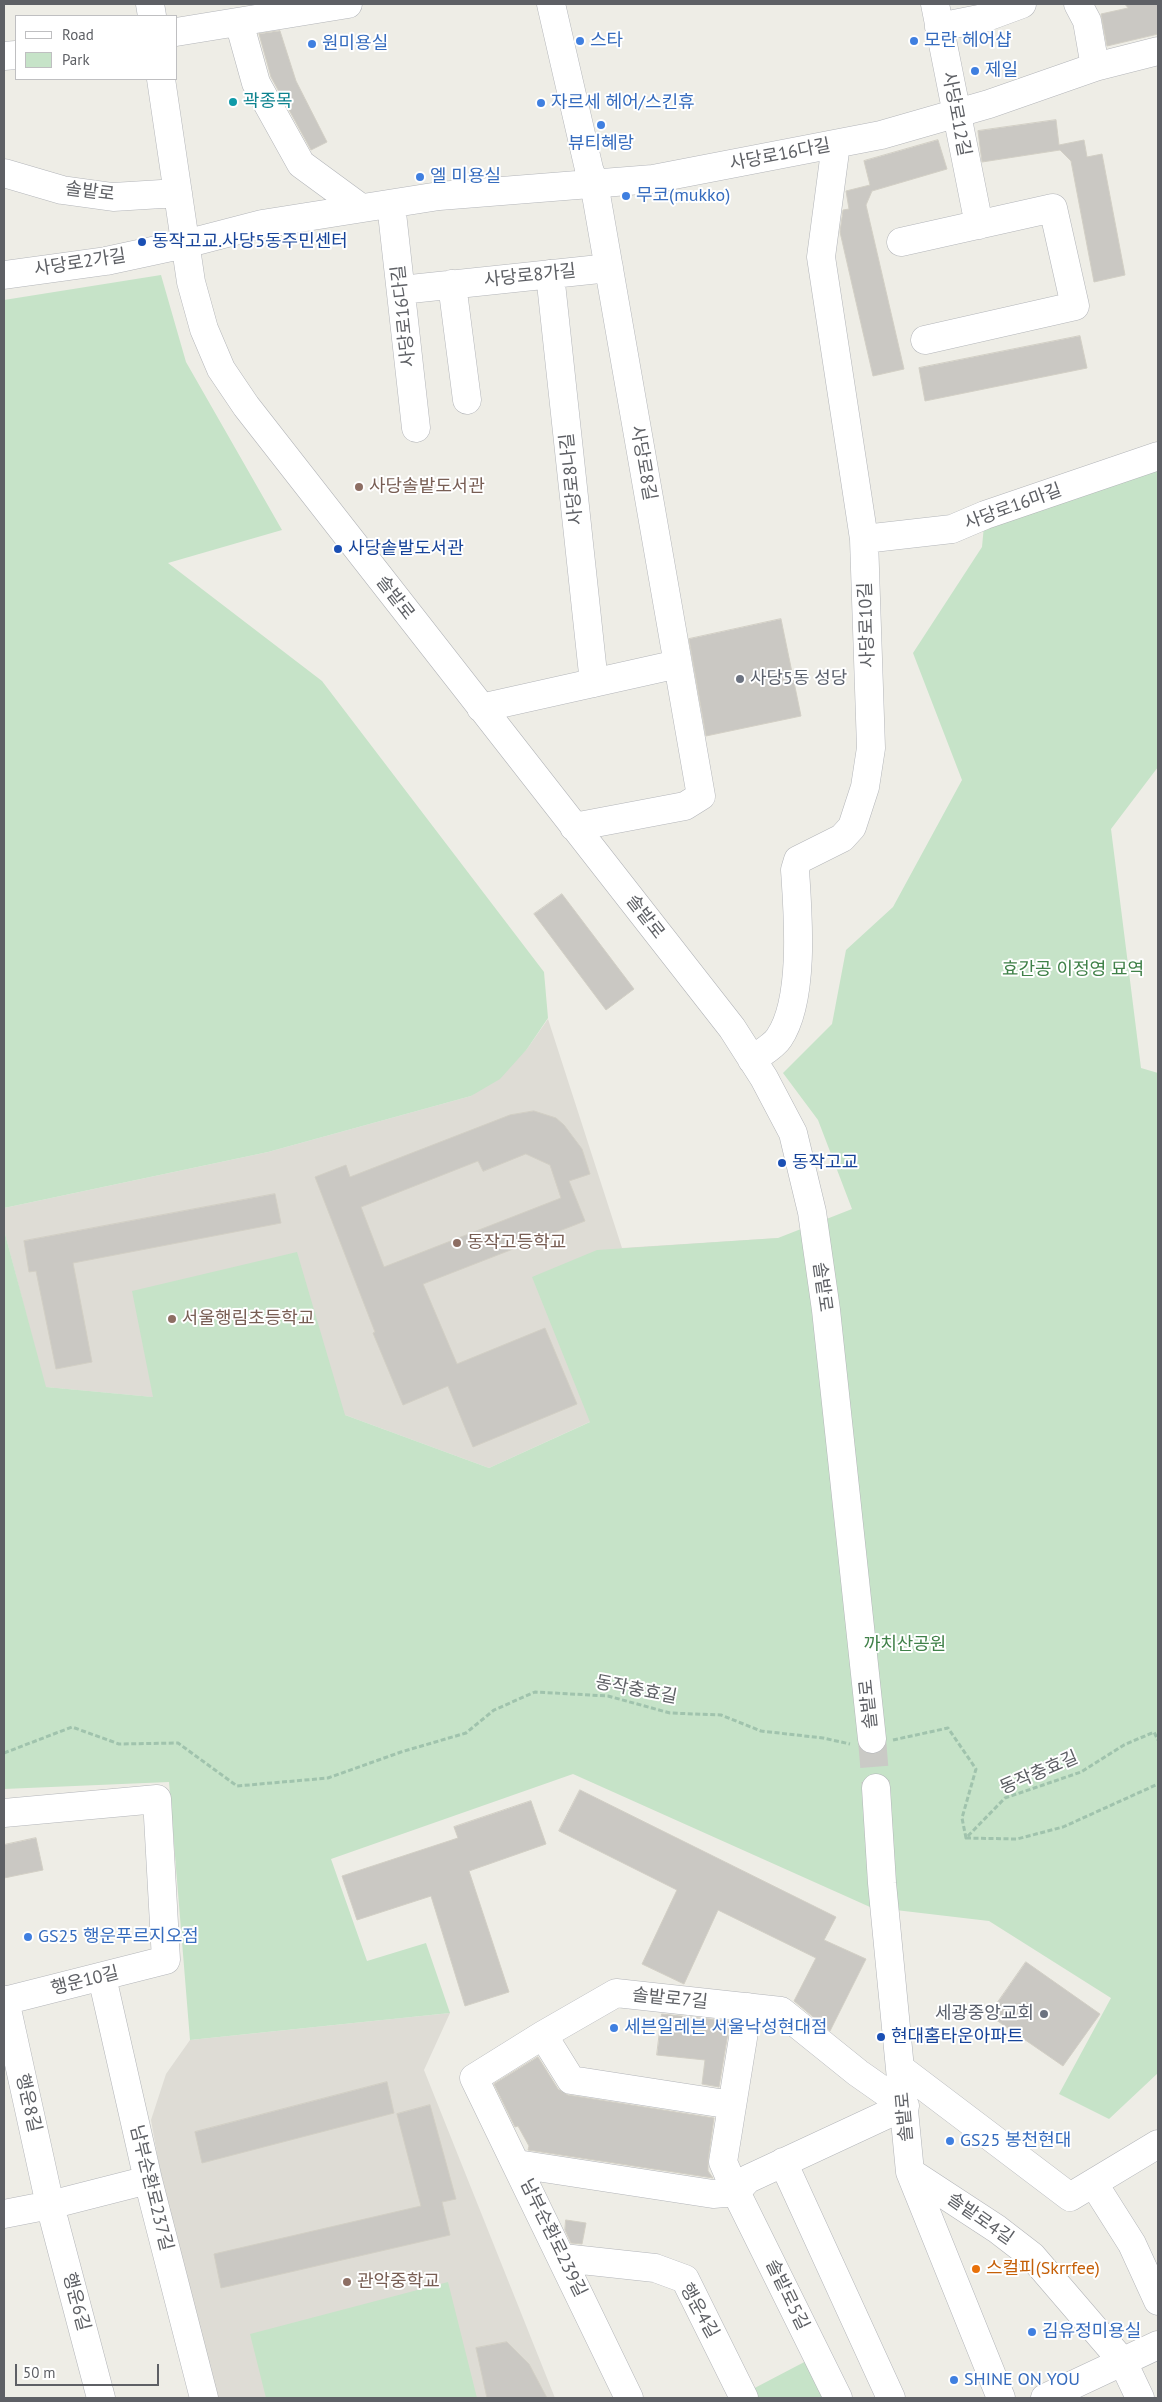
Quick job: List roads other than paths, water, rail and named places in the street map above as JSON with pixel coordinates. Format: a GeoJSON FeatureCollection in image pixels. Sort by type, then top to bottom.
{"type":"FeatureCollection","features":[{"type":"Feature","properties":{"kind":"street"},"geometry":{"type":"LineString","coordinates":[[178,32],[348,4]]}},
{"type":"Feature","properties":{"kind":"street","name":"사당로8길"},"geometry":{"type":"LineString","coordinates":[[552,4],[589,169],[594,183],[700,796],[685,806],[574,826]]}},
{"type":"Feature","properties":{"kind":"street"},"geometry":{"type":"LineString","coordinates":[[937,16],[984,18],[1022,4]]}},
{"type":"Feature","properties":{"kind":"street"},"geometry":{"type":"LineString","coordinates":[[1078,4],[1087,21],[1095,67]]}},
{"type":"Feature","properties":{"kind":"street","name":"사당로12길"},"geometry":{"type":"LineString","coordinates":[[937,16],[979,225]]}},
{"type":"Feature","properties":{"kind":"street"},"geometry":{"type":"LineString","coordinates":[[239,22],[256,83],[302,164],[361,208]]}},
{"type":"Feature","properties":{"kind":"street","name":"사당로16다길"},"geometry":{"type":"LineString","coordinates":[[185,244],[262,224],[439,196],[652,179],[836,144],[881,135],[956,114],[1095,67],[1158,51]]}},
{"type":"Feature","properties":{"kind":"street","name":"솔밭로"},"geometry":{"type":"LineString","coordinates":[[161,80],[191,282],[204,330],[226,376],[246,406],[732,1028],[793,1133],[812,1212],[826,1310],[870,1741]]}},
{"type":"Feature","properties":{"kind":"street","name":"사당로10길"},"geometry":{"type":"LineString","coordinates":[[752,1060],[779,1039],[790,1014],[800,943],[795,870],[798,860],[842,838],[852,827],[865,787],[871,748],[864,539],[821,257],[836,144]]}},
{"type":"Feature","properties":{"kind":"street","name":"솔밭로"},"geometry":{"type":"LineString","coordinates":[[4,173],[62,190],[113,197],[178,193]]}},
{"type":"Feature","properties":{"kind":"street","name":"사당로16다길"},"geometry":{"type":"LineString","coordinates":[[390,204],[416,428]]}},
{"type":"Feature","properties":{"kind":"street"},"geometry":{"type":"LineString","coordinates":[[901,242],[1053,208],[1075,306],[924,340]]}},
{"type":"Feature","properties":{"kind":"street","name":"사당로2가길"},"geometry":{"type":"LineString","coordinates":[[4,275],[106,261],[185,244]]}},
{"type":"Feature","properties":{"kind":"street","name":"사당로8가길"},"geometry":{"type":"LineString","coordinates":[[401,290],[609,268]]}},
{"type":"Feature","properties":{"kind":"street","name":"사당로8나길"},"geometry":{"type":"LineString","coordinates":[[550,274],[594,683]]}},
{"type":"Feature","properties":{"kind":"street"},"geometry":{"type":"LineString","coordinates":[[452,284],[467,400]]}},
{"type":"Feature","properties":{"kind":"street","name":"사당로16마길"},"geometry":{"type":"LineString","coordinates":[[864,539],[952,529],[984,515],[1158,456]]}},
{"type":"Feature","properties":{"kind":"street"},"geometry":{"type":"LineString","coordinates":[[481,708],[678,664]]}},
{"type":"Feature","properties":{"kind":"street","name":"솔밭로"},"geometry":{"type":"LineString","coordinates":[[876,1788],[882,1883],[910,2172],[1001,2398]]}},
{"type":"Feature","properties":{"kind":"street","name":"행운10길"},"geometry":{"type":"LineString","coordinates":[[4,1813],[157,1799],[166,1960],[4,2000]]}},
{"type":"Feature","properties":{"kind":"street","name":"남부순환로237길"},"geometry":{"type":"LineString","coordinates":[[102,1977],[148,2180],[204,2398]]}},
{"type":"Feature","properties":{"kind":"street","name":"솔밭로7길"},"geometry":{"type":"LineString","coordinates":[[474,2078],[616,1993],[781,2011],[904,2106]]}},
{"type":"Feature","properties":{"kind":"street","name":"행운8길"},"geometry":{"type":"LineString","coordinates":[[4,2000],[50,2205]]}},
{"type":"Feature","properties":{"kind":"street"},"geometry":{"type":"LineString","coordinates":[[736,2192],[723,2162],[748,2007]]}},
{"type":"Feature","properties":{"kind":"street"},"geometry":{"type":"LineString","coordinates":[[543,2035],[571,2080],[732,2105]]}},
{"type":"Feature","properties":{"kind":"street"},"geometry":{"type":"LineString","coordinates":[[901,2069],[1070,2198],[1158,2144]]}},
{"type":"Feature","properties":{"kind":"street","name":"남부순환로239길"},"geometry":{"type":"LineString","coordinates":[[474,2078],[563,2258],[629,2398]]}},
{"type":"Feature","properties":{"kind":"street"},"geometry":{"type":"LineString","coordinates":[[517,2164],[713,2194],[736,2192],[748,2179],[904,2106]]}},
{"type":"Feature","properties":{"kind":"street"},"geometry":{"type":"LineString","coordinates":[[783,2162],[891,2398]]}},
{"type":"Feature","properties":{"kind":"street","name":"솔밭로4길"},"geometry":{"type":"LineString","coordinates":[[910,2172],[997,2229],[1032,2256],[1123,2362],[1140,2398]]}},
{"type":"Feature","properties":{"kind":"street"},"geometry":{"type":"LineString","coordinates":[[4,2214],[50,2205],[148,2180]]}},
{"type":"Feature","properties":{"kind":"street"},"geometry":{"type":"LineString","coordinates":[[1094,2184],[1132,2244],[1158,2301]]}},
{"type":"Feature","properties":{"kind":"street","name":"솔밭로5길"},"geometry":{"type":"LineString","coordinates":[[736,2192],[838,2398]]}},
{"type":"Feature","properties":{"kind":"street","name":"행운6길"},"geometry":{"type":"LineString","coordinates":[[50,2205],[101,2398]]}},
{"type":"Feature","properties":{"kind":"street","name":"행운4길"},"geometry":{"type":"LineString","coordinates":[[563,2258],[655,2268],[685,2280],[744,2398]]}},
{"type":"Feature","properties":{"kind":"street"},"geometry":{"type":"LineString","coordinates":[[1045,2398],[1158,2345]]}},
{"type":"Feature","properties":{"kind":"tunnel"},"geometry":{"type":"LineString","coordinates":[[872,1739],[876,1788]]}},
{"type":"Feature","properties":{"kind":"place","name":"스타"},"geometry":{"type":"Point","coordinates":[580,41]}},
{"type":"Feature","properties":{"kind":"place","name":"모란 헤어샵"},"geometry":{"type":"Point","coordinates":[914,41]}},
{"type":"Feature","properties":{"kind":"place","name":"원미용실"},"geometry":{"type":"Point","coordinates":[312,44]}},
{"type":"Feature","properties":{"kind":"place","name":"제일"},"geometry":{"type":"Point","coordinates":[975,71]}},
{"type":"Feature","properties":{"kind":"place","name":"곽종목"},"geometry":{"type":"Point","coordinates":[233,102]}},
{"type":"Feature","properties":{"kind":"place","name":"자르세 헤어/스킨휴"},"geometry":{"type":"Point","coordinates":[541,103]}},
{"type":"Feature","properties":{"kind":"place","name":"뷰티혜랑"},"geometry":{"type":"Point","coordinates":[601,125]}},
{"type":"Feature","properties":{"kind":"place","name":"엘 미용실"},"geometry":{"type":"Point","coordinates":[420,177]}},
{"type":"Feature","properties":{"kind":"place","name":"무코(mukko)"},"geometry":{"type":"Point","coordinates":[626,196]}},
{"type":"Feature","properties":{"kind":"place","name":"동작고교.사당5동주민센터"},"geometry":{"type":"Point","coordinates":[142,242]}},
{"type":"Feature","properties":{"kind":"place","name":"사당솔밭도서관"},"geometry":{"type":"Point","coordinates":[359,487]}},
{"type":"Feature","properties":{"kind":"place","name":"사당솥발도서관"},"geometry":{"type":"Point","coordinates":[338,549]}},
{"type":"Feature","properties":{"kind":"place","name":"사당5동 성당"},"geometry":{"type":"Point","coordinates":[740,679]}},
{"type":"Feature","properties":{"kind":"place","name":"동작고교"},"geometry":{"type":"Point","coordinates":[782,1163]}},
{"type":"Feature","properties":{"kind":"place","name":"동작고등학교"},"geometry":{"type":"Point","coordinates":[457,1243]}},
{"type":"Feature","properties":{"kind":"place","name":"서울행림초등학교"},"geometry":{"type":"Point","coordinates":[172,1319]}},
{"type":"Feature","properties":{"kind":"place","name":"GS25 행운푸르지오점"},"geometry":{"type":"Point","coordinates":[28,1937]}},
{"type":"Feature","properties":{"kind":"place","name":"세광중앙교회"},"geometry":{"type":"Point","coordinates":[1044,2014]}},
{"type":"Feature","properties":{"kind":"place","name":"세븐일레븐 서울낙성현대점"},"geometry":{"type":"Point","coordinates":[614,2028]}},
{"type":"Feature","properties":{"kind":"place","name":"현대홈타운아파트"},"geometry":{"type":"Point","coordinates":[881,2037]}},
{"type":"Feature","properties":{"kind":"place","name":"GS25 봉천현대"},"geometry":{"type":"Point","coordinates":[950,2141]}},
{"type":"Feature","properties":{"kind":"place","name":"스컬피(Skrrfee)"},"geometry":{"type":"Point","coordinates":[976,2269]}},
{"type":"Feature","properties":{"kind":"place","name":"관악중학교"},"geometry":{"type":"Point","coordinates":[347,2282]}},
{"type":"Feature","properties":{"kind":"place","name":"김유정미용실"},"geometry":{"type":"Point","coordinates":[1032,2332]}},
{"type":"Feature","properties":{"kind":"place","name":"SHINE ON YOU"},"geometry":{"type":"Point","coordinates":[954,2380]}},
{"type":"Feature","properties":{"kind":"park label","name":"효간공 이정영 묘역"},"geometry":{"type":"Point","coordinates":[1073,970]}},
{"type":"Feature","properties":{"kind":"park label","name":"까치산공원"},"geometry":{"type":"Point","coordinates":[905,1645]}}]}
